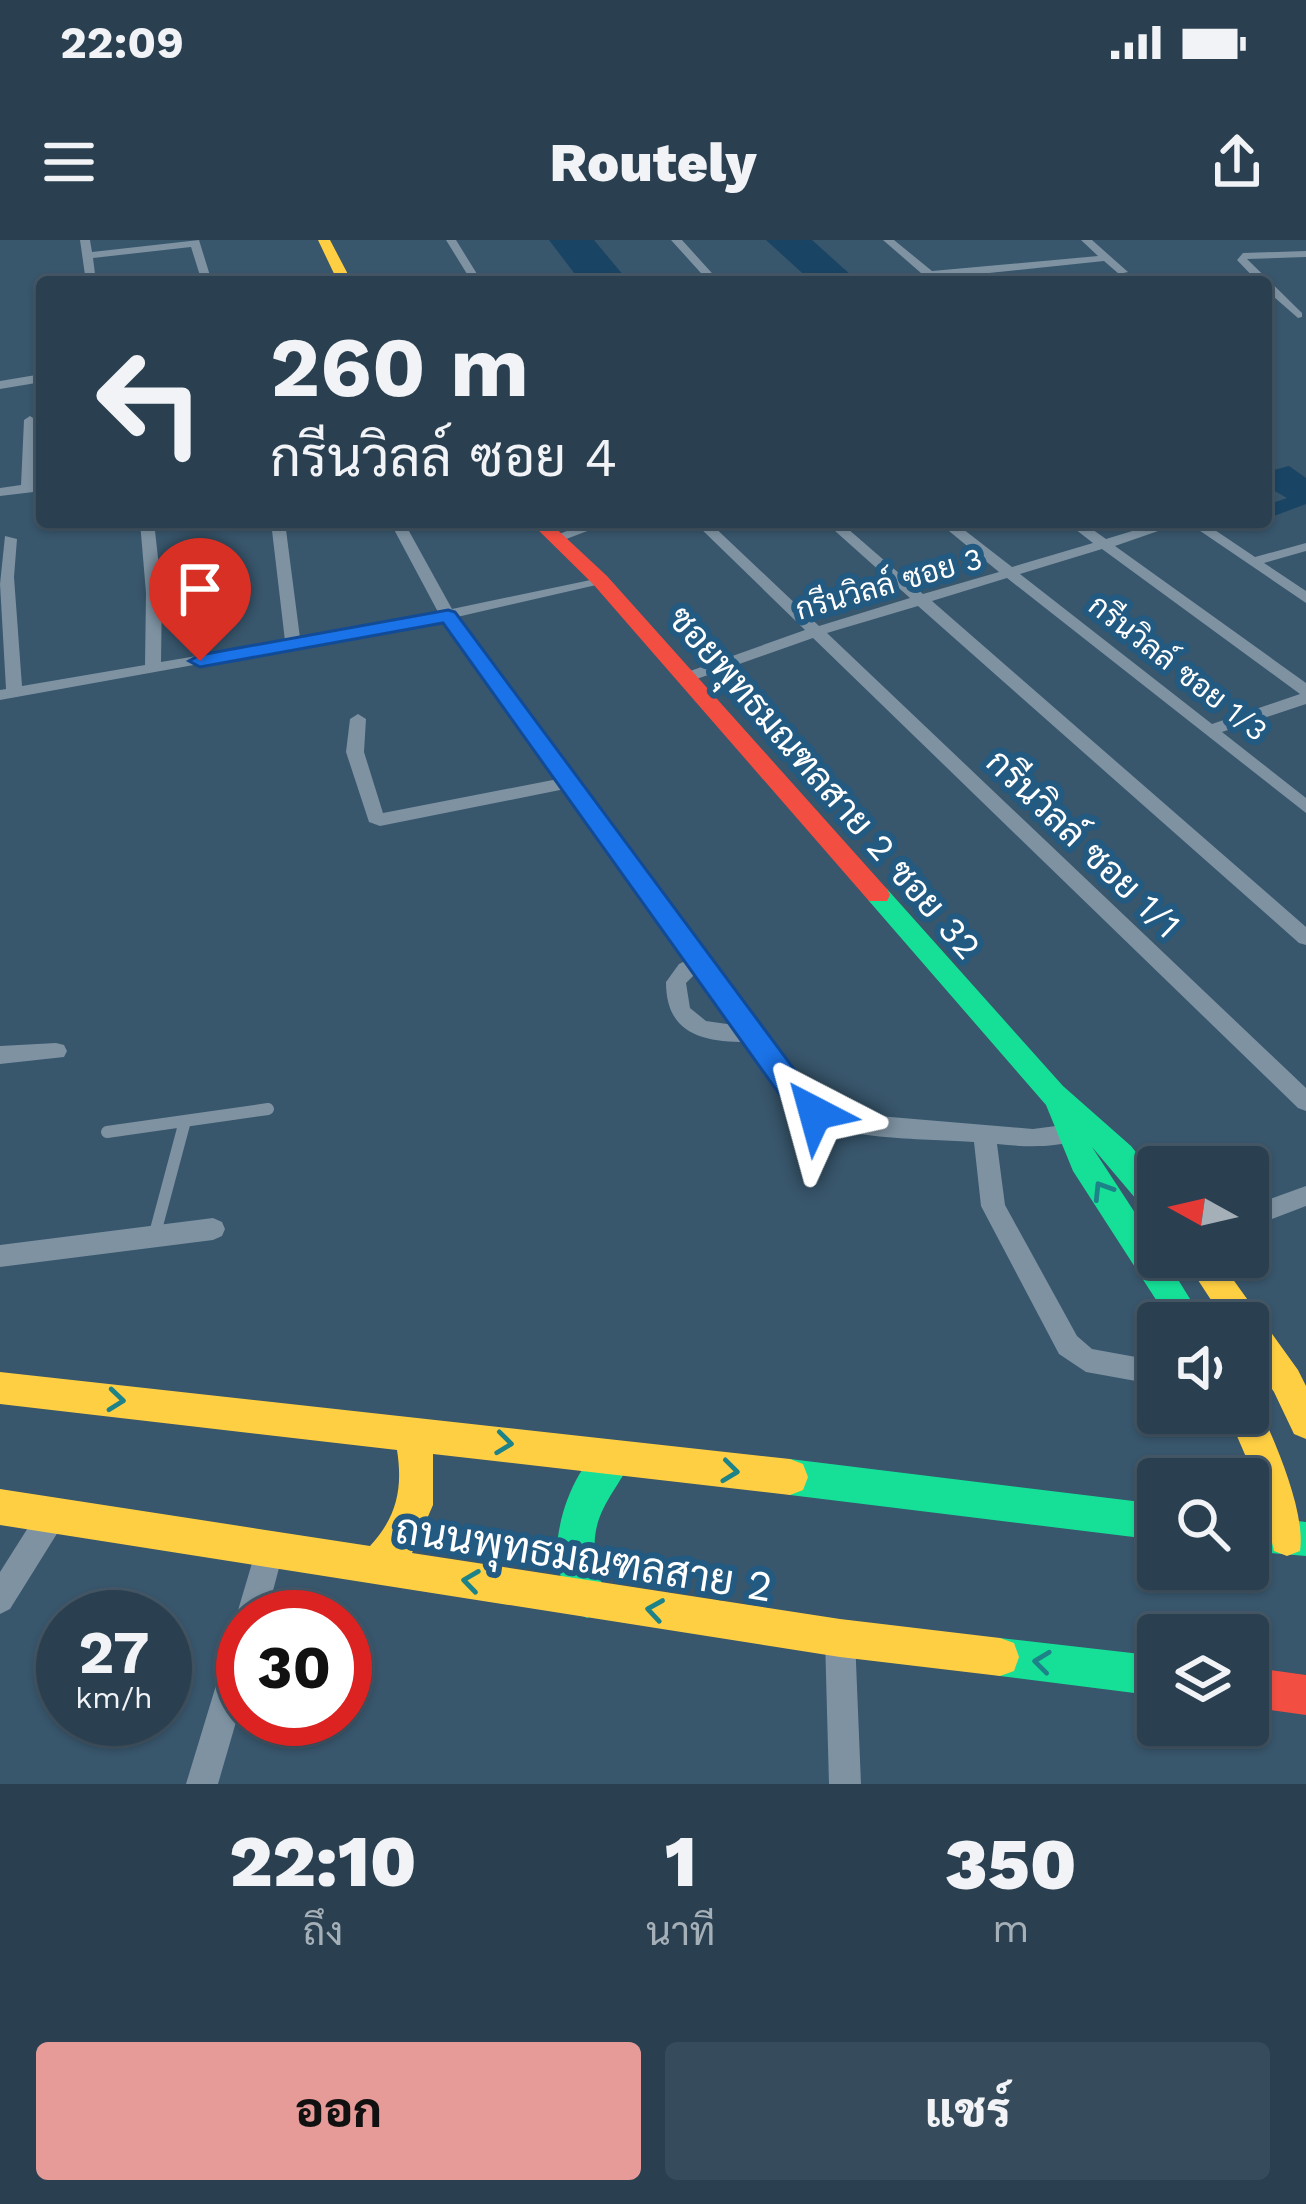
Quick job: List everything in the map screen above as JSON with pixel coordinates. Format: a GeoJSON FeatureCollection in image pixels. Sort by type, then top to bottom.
{"type":"FeatureCollection","features":[{"type":"Feature","properties":{"kind":"street"},"geometry":{"type":"LineString","coordinates":[[86,240],[90,276]]}},
{"type":"Feature","properties":{"kind":"street"},"geometry":{"type":"LineString","coordinates":[[310,240],[327,276]]}},
{"type":"Feature","properties":{"kind":"street"},"geometry":{"type":"LineString","coordinates":[[325,240],[342,276]]}},
{"type":"Feature","properties":{"kind":"street"},"geometry":{"type":"LineString","coordinates":[[451,240],[473,276]]}},
{"type":"Feature","properties":{"kind":"street"},"geometry":{"type":"LineString","coordinates":[[676,240],[709,276]]}},
{"type":"Feature","properties":{"kind":"street"},"geometry":{"type":"LineString","coordinates":[[888,240],[931,276],[1106,258]]}},
{"type":"Feature","properties":{"kind":"street"},"geometry":{"type":"LineString","coordinates":[[1086,240],[1123,272]]}},
{"type":"Feature","properties":{"kind":"street"},"geometry":{"type":"LineString","coordinates":[[87,256],[194,242],[205,276]]}},
{"type":"Feature","properties":{"kind":"street"},"geometry":{"type":"LineString","coordinates":[[1258,276],[1243,256],[1306,254]]}},
{"type":"Feature","properties":{"kind":"street"},"geometry":{"type":"LineString","coordinates":[[1272,290],[1298,316]]}},
{"type":"Feature","properties":{"kind":"street"},"geometry":{"type":"LineString","coordinates":[[0,385],[36,379]]}},
{"type":"Feature","properties":{"kind":"street"},"geometry":{"type":"LineString","coordinates":[[0,492],[35,488],[30,420]]}},
{"type":"Feature","properties":{"kind":"street"},"geometry":{"type":"LineString","coordinates":[[148,528],[154,593],[153,669]]}},
{"type":"Feature","properties":{"kind":"street"},"geometry":{"type":"LineString","coordinates":[[279,528],[293,644]]}},
{"type":"Feature","properties":{"kind":"street"},"geometry":{"type":"LineString","coordinates":[[400,528],[448,616],[801,1101],[815,1113],[843,1122],[1033,1138],[1071,1133]]}},
{"type":"Feature","properties":{"kind":"street","name":"กรีนวิลล์ ซอย 1/1"},"geometry":{"type":"LineString","coordinates":[[707,528],[1306,1102]]}},
{"type":"Feature","properties":{"kind":"street"},"geometry":{"type":"LineString","coordinates":[[839,528],[1306,938]]}},
{"type":"Feature","properties":{"kind":"street","name":"กรีนวิลล์ ซอย 1/3"},"geometry":{"type":"LineString","coordinates":[[953,528],[1306,807]]}},
{"type":"Feature","properties":{"kind":"street"},"geometry":{"type":"LineString","coordinates":[[1081,528],[1306,694]]}},
{"type":"Feature","properties":{"kind":"street","name":"กรีนวิลล์ ซอย 3"},"geometry":{"type":"LineString","coordinates":[[685,678],[815,632],[1157,528]]}},
{"type":"Feature","properties":{"kind":"street"},"geometry":{"type":"LineString","coordinates":[[1204,528],[1306,598]]}},
{"type":"Feature","properties":{"kind":"street","name":"ซอยพุทธมณฑลสาย 2 ซอย 32"},"geometry":{"type":"LineString","coordinates":[[548,530],[600,580],[1053,1094],[1121,1155],[1137,1176]]}},
{"type":"Feature","properties":{"kind":"street"},"geometry":{"type":"LineString","coordinates":[[10,539],[7,694],[448,616],[600,580]]}},
{"type":"Feature","properties":{"kind":"street"},"geometry":{"type":"LineString","coordinates":[[1252,562],[1306,547]]}},
{"type":"Feature","properties":{"kind":"street"},"geometry":{"type":"LineString","coordinates":[[1209,731],[1306,694]]}},
{"type":"Feature","properties":{"kind":"street"},"geometry":{"type":"LineString","coordinates":[[358,719],[356,752],[375,818],[380,820],[573,782]]}},
{"type":"Feature","properties":{"kind":"street"},"geometry":{"type":"LineString","coordinates":[[702,961],[686,969],[676,982],[678,1007],[686,1020],[709,1033],[754,1033]]}},
{"type":"Feature","properties":{"kind":"street"},"geometry":{"type":"LineString","coordinates":[[0,1055],[56,1051]]}},
{"type":"Feature","properties":{"kind":"street","name":"ซอยพุทธมณฑลสาย 2 ซอย 32"},"geometry":{"type":"LineString","coordinates":[[1053,1094],[1071,1133],[1137,1232]]}},
{"type":"Feature","properties":{"kind":"street"},"geometry":{"type":"LineString","coordinates":[[984,1135],[993,1207],[1069,1345],[1085,1360],[1137,1369]]}},
{"type":"Feature","properties":{"kind":"street"},"geometry":{"type":"LineString","coordinates":[[1269,1210],[1306,1196]]}},
{"type":"Feature","properties":{"kind":"street"},"geometry":{"type":"LineString","coordinates":[[0,1256],[213,1229]]}},
{"type":"Feature","properties":{"kind":"street"},"geometry":{"type":"LineString","coordinates":[[1269,1357],[1306,1422]]}},
{"type":"Feature","properties":{"kind":"street"},"geometry":{"type":"LineString","coordinates":[[0,1388],[410,1431],[1137,1520]]}},
{"type":"Feature","properties":{"kind":"street"},"geometry":{"type":"LineString","coordinates":[[375,1568],[400,1545],[419,1507],[421,1465],[410,1431]]}},
{"type":"Feature","properties":{"kind":"street"},"geometry":{"type":"LineString","coordinates":[[1254,1434],[1297,1539]]}},
{"type":"Feature","properties":{"kind":"street"},"geometry":{"type":"LineString","coordinates":[[587,1599],[575,1571],[574,1526],[589,1489],[614,1458]]}},
{"type":"Feature","properties":{"kind":"street","name":"ถนนพุทธมณฑลสาย 2"},"geometry":{"type":"LineString","coordinates":[[0,1508],[840,1638],[1137,1673]]}},
{"type":"Feature","properties":{"kind":"street"},"geometry":{"type":"LineString","coordinates":[[2,1591],[53,1514]]}},
{"type":"Feature","properties":{"kind":"street"},"geometry":{"type":"LineString","coordinates":[[259,1590],[269,1553]]}},
{"type":"Feature","properties":{"kind":"street"},"geometry":{"type":"LineString","coordinates":[[840,1638],[844,1784]]}},
{"type":"Feature","properties":{"kind":"street"},"geometry":{"type":"LineString","coordinates":[[1269,1690],[1306,1695]]}},
{"type":"Feature","properties":{"kind":"street"},"geometry":{"type":"LineString","coordinates":[[202,1784],[216,1737]]}},
{"type":"Feature","properties":{"kind":"lane"},"geometry":{"type":"LineString","coordinates":[[107,1132],[268,1109]]}},
{"type":"Feature","properties":{"kind":"lane"},"geometry":{"type":"LineString","coordinates":[[154,1237],[184,1121]]}},
{"type":"Feature","properties":{"kind":"water"},"geometry":{"type":"Polygon","coordinates":[[[549,240],[594,240],[624,276],[576,276],[549,240]]]}},
{"type":"Feature","properties":{"kind":"water"},"geometry":{"type":"Polygon","coordinates":[[[766,240],[812,240],[852,276],[806,276],[766,240]]]}},
{"type":"Feature","properties":{"kind":"water"},"geometry":{"type":"Polygon","coordinates":[[[1289,466],[1306,478],[1306,504],[1272,517],[1272,503],[1287,498],[1272,489],[1272,470],[1289,466]]]}},
{"type":"Feature","properties":{"kind":"traffic: fast"},"geometry":{"type":"LineString","coordinates":[[878,895],[1053,1094],[1121,1155],[1137,1176]]}},
{"type":"Feature","properties":{"kind":"traffic: fast"},"geometry":{"type":"LineString","coordinates":[[1059,1108],[1084,1162],[1175,1302]]}},
{"type":"Feature","properties":{"kind":"traffic: fast"},"geometry":{"type":"LineString","coordinates":[[587,1599],[576,1561],[578,1525],[592,1491],[614,1458]]}},
{"type":"Feature","properties":{"kind":"traffic: fast"},"geometry":{"type":"LineString","coordinates":[[790,1477],[1137,1519]]}},
{"type":"Feature","properties":{"kind":"traffic: fast"},"geometry":{"type":"LineString","coordinates":[[1269,1535],[1302,1539]]}},
{"type":"Feature","properties":{"kind":"traffic: fast"},"geometry":{"type":"LineString","coordinates":[[1000,1657],[1137,1673]]}},
{"type":"Feature","properties":{"kind":"traffic: slow"},"geometry":{"type":"LineString","coordinates":[[324,240],[342,276]]}},
{"type":"Feature","properties":{"kind":"traffic: slow"},"geometry":{"type":"LineString","coordinates":[[1214,1278],[1230,1302]]}},
{"type":"Feature","properties":{"kind":"traffic: slow"},"geometry":{"type":"LineString","coordinates":[[1269,1357],[1306,1422]]}},
{"type":"Feature","properties":{"kind":"traffic: slow"},"geometry":{"type":"LineString","coordinates":[[0,1388],[790,1477]]}},
{"type":"Feature","properties":{"kind":"traffic: slow"},"geometry":{"type":"LineString","coordinates":[[375,1568],[401,1537],[415,1505],[418,1470],[410,1431]]}},
{"type":"Feature","properties":{"kind":"traffic: slow"},"geometry":{"type":"LineString","coordinates":[[1254,1434],[1277,1485],[1287,1538]]}},
{"type":"Feature","properties":{"kind":"traffic: slow"},"geometry":{"type":"LineString","coordinates":[[0,1507],[840,1638],[1000,1657]]}},
{"type":"Feature","properties":{"kind":"traffic: jam"},"geometry":{"type":"LineString","coordinates":[[545,528],[600,580],[878,895]]}},
{"type":"Feature","properties":{"kind":"traffic: jam"},"geometry":{"type":"LineString","coordinates":[[1269,1690],[1306,1695]]}},
{"type":"Feature","properties":{"kind":"route"},"geometry":{"type":"LineString","coordinates":[[200,661],[448,616],[801,1101],[815,1113]]}}]}
